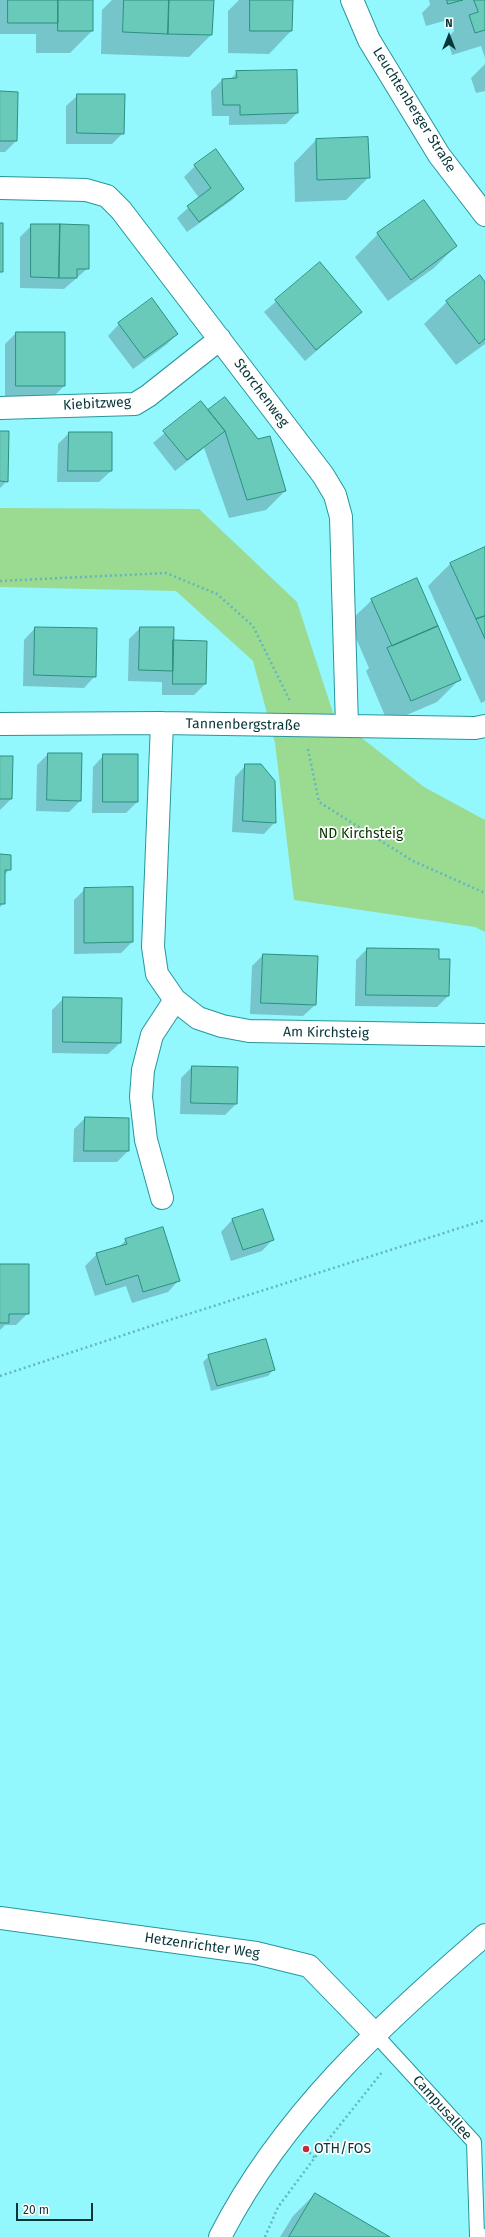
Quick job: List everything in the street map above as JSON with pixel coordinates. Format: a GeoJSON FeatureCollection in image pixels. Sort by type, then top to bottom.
{"type":"FeatureCollection","features":[{"type":"Feature","properties":{"kind":"street","name":"Leuchtenberger Straße"},"geometry":{"type":"LineString","coordinates":[[352,0],[369,40],[439,155],[485,214]]}},
{"type":"Feature","properties":{"kind":"street","name":"Storchenweg"},"geometry":{"type":"LineString","coordinates":[[0,188],[86,190],[106,196],[121,210],[220,338],[323,475],[336,495],[341,517],[347,726]]}},
{"type":"Feature","properties":{"kind":"street","name":"Kiebitzweg"},"geometry":{"type":"LineString","coordinates":[[0,408],[135,404],[148,396],[220,338]]}},
{"type":"Feature","properties":{"kind":"street","name":"Tannenbergstraße"},"geometry":{"type":"LineString","coordinates":[[0,724],[162,723],[475,728],[485,726]]}},
{"type":"Feature","properties":{"kind":"street","name":"Am Kirchsteig"},"geometry":{"type":"LineString","coordinates":[[162,723],[153,947],[157,974],[175,1000],[198,1018],[249,1031],[485,1035]]}},
{"type":"Feature","properties":{"kind":"street"},"geometry":{"type":"LineString","coordinates":[[162,1198],[146,1140],[141,1097],[143,1070],[152,1035],[175,1000]]}},
{"type":"Feature","properties":{"kind":"street","name":"Hetzenrichter Weg"},"geometry":{"type":"LineString","coordinates":[[0,1918],[256,1954],[309,1966],[375,2034]]}},
{"type":"Feature","properties":{"kind":"street"},"geometry":{"type":"LineString","coordinates":[[220,2237],[234,2209],[274,2148],[332,2077],[375,2034],[485,1935]]}},
{"type":"Feature","properties":{"kind":"lane","name":"Campusallee"},"geometry":{"type":"LineString","coordinates":[[375,2034],[474,2142],[477,2236],[485,2236]]}},
{"type":"Feature","properties":{"kind":"path"},"geometry":{"type":"LineString","coordinates":[[0,1376],[160,1323],[485,1220]]}},
{"type":"Feature","properties":{"kind":"path"},"geometry":{"type":"LineString","coordinates":[[265,2237],[278,2207],[386,2068],[375,2034]]}},
{"type":"Feature","properties":{"kind":"path"},"geometry":{"type":"LineString","coordinates":[[306,2149],[315,2158]]}},
{"type":"Feature","properties":{"kind":"green space","name":"ND Kirchsteig"},"geometry":{"type":"Polygon","coordinates":[[[0,508],[199,509],[297,602],[334,716],[424,787],[485,820],[485,932],[475,927],[294,900],[275,743],[253,661],[176,591],[0,587],[0,508]]]}},
{"type":"Feature","properties":{"kind":"building"},"geometry":{"type":"Polygon","coordinates":[[[8,0],[58,0],[58,23],[8,23],[8,0]]]}},
{"type":"Feature","properties":{"kind":"building"},"geometry":{"type":"Polygon","coordinates":[[[58,0],[93,0],[93,31],[58,31],[58,0]]]}},
{"type":"Feature","properties":{"kind":"building"},"geometry":{"type":"Polygon","coordinates":[[[124,0],[169,0],[168,34],[123,32],[124,0]]]}},
{"type":"Feature","properties":{"kind":"building"},"geometry":{"type":"Polygon","coordinates":[[[169,0],[214,0],[212,35],[168,34],[169,0]]]}},
{"type":"Feature","properties":{"kind":"building"},"geometry":{"type":"Polygon","coordinates":[[[250,0],[293,0],[292,31],[250,31],[250,0]]]}},
{"type":"Feature","properties":{"kind":"building"},"geometry":{"type":"Polygon","coordinates":[[[447,0],[463,0],[448,4],[447,0]]]}},
{"type":"Feature","properties":{"kind":"building"},"geometry":{"type":"Polygon","coordinates":[[[474,0],[485,0],[485,30],[475,33],[469,15],[478,12],[474,0]]]}},
{"type":"Feature","properties":{"kind":"building"},"geometry":{"type":"Polygon","coordinates":[[[297,70],[298,113],[240,115],[240,105],[223,105],[222,79],[237,78],[236,71],[297,70]]]}},
{"type":"Feature","properties":{"kind":"building"},"geometry":{"type":"Polygon","coordinates":[[[0,91],[18,92],[17,141],[0,141],[0,91]]]}},
{"type":"Feature","properties":{"kind":"building"},"geometry":{"type":"Polygon","coordinates":[[[77,94],[125,94],[124,134],[77,133],[77,94]]]}},
{"type":"Feature","properties":{"kind":"building"},"geometry":{"type":"Polygon","coordinates":[[[368,137],[370,178],[317,180],[316,139],[368,137]]]}},
{"type":"Feature","properties":{"kind":"building"},"geometry":{"type":"Polygon","coordinates":[[[216,149],[244,189],[199,222],[187,206],[211,188],[194,165],[216,149]]]}},
{"type":"Feature","properties":{"kind":"building"},"geometry":{"type":"Polygon","coordinates":[[[424,200],[457,246],[411,280],[377,233],[424,200]]]}},
{"type":"Feature","properties":{"kind":"building"},"geometry":{"type":"Polygon","coordinates":[[[0,223],[3,223],[3,272],[0,272],[0,223]]]}},
{"type":"Feature","properties":{"kind":"building"},"geometry":{"type":"Polygon","coordinates":[[[31,224],[60,224],[59,278],[31,277],[31,224]]]}},
{"type":"Feature","properties":{"kind":"building"},"geometry":{"type":"Polygon","coordinates":[[[60,224],[89,225],[89,269],[77,269],[77,278],[59,278],[60,224]]]}},
{"type":"Feature","properties":{"kind":"building"},"geometry":{"type":"Polygon","coordinates":[[[320,262],[362,312],[316,350],[275,300],[320,262]]]}},
{"type":"Feature","properties":{"kind":"building"},"geometry":{"type":"Polygon","coordinates":[[[480,275],[485,282],[485,339],[479,344],[446,301],[480,275]]]}},
{"type":"Feature","properties":{"kind":"building"},"geometry":{"type":"Polygon","coordinates":[[[152,298],[178,334],[144,358],[118,323],[152,298]]]}},
{"type":"Feature","properties":{"kind":"building"},"geometry":{"type":"Polygon","coordinates":[[[16,332],[65,332],[65,386],[16,386],[16,332]]]}},
{"type":"Feature","properties":{"kind":"building"},"geometry":{"type":"Polygon","coordinates":[[[225,397],[258,439],[270,436],[286,491],[247,500],[225,431],[208,410],[225,397]]]}},
{"type":"Feature","properties":{"kind":"building"},"geometry":{"type":"Polygon","coordinates":[[[201,401],[225,431],[187,460],[163,431],[201,401]]]}},
{"type":"Feature","properties":{"kind":"building"},"geometry":{"type":"Polygon","coordinates":[[[0,431],[9,431],[8,482],[0,481],[0,431]]]}},
{"type":"Feature","properties":{"kind":"building"},"geometry":{"type":"Polygon","coordinates":[[[69,432],[112,432],[112,471],[68,471],[69,432]]]}},
{"type":"Feature","properties":{"kind":"building"},"geometry":{"type":"Polygon","coordinates":[[[485,547],[485,616],[476,619],[450,563],[485,547]]]}},
{"type":"Feature","properties":{"kind":"building"},"geometry":{"type":"Polygon","coordinates":[[[417,578],[438,626],[392,646],[371,599],[417,578]]]}},
{"type":"Feature","properties":{"kind":"building"},"geometry":{"type":"Polygon","coordinates":[[[485,616],[485,639],[476,619],[485,616]]]}},
{"type":"Feature","properties":{"kind":"building"},"geometry":{"type":"Polygon","coordinates":[[[438,626],[461,680],[411,701],[387,648],[438,626]]]}},
{"type":"Feature","properties":{"kind":"building"},"geometry":{"type":"Polygon","coordinates":[[[35,627],[97,628],[96,677],[34,675],[35,627]]]}},
{"type":"Feature","properties":{"kind":"building"},"geometry":{"type":"Polygon","coordinates":[[[140,627],[174,627],[173,671],[139,670],[140,627]]]}},
{"type":"Feature","properties":{"kind":"building"},"geometry":{"type":"Polygon","coordinates":[[[173,640],[207,641],[206,684],[173,684],[173,640]]]}},
{"type":"Feature","properties":{"kind":"building"},"geometry":{"type":"Polygon","coordinates":[[[48,753],[82,753],[81,801],[47,800],[48,753]]]}},
{"type":"Feature","properties":{"kind":"building"},"geometry":{"type":"Polygon","coordinates":[[[103,754],[138,754],[138,802],[103,802],[103,754]]]}},
{"type":"Feature","properties":{"kind":"building"},"geometry":{"type":"Polygon","coordinates":[[[0,756],[13,756],[12,799],[0,799],[0,756]]]}},
{"type":"Feature","properties":{"kind":"building"},"geometry":{"type":"Polygon","coordinates":[[[245,764],[261,764],[275,781],[276,823],[243,821],[245,764]]]}},
{"type":"Feature","properties":{"kind":"building"},"geometry":{"type":"Polygon","coordinates":[[[0,854],[11,855],[11,870],[5,870],[5,904],[0,904],[0,854]]]}},
{"type":"Feature","properties":{"kind":"building"},"geometry":{"type":"Polygon","coordinates":[[[133,887],[133,942],[84,943],[84,888],[133,887]]]}},
{"type":"Feature","properties":{"kind":"building"},"geometry":{"type":"Polygon","coordinates":[[[367,948],[439,949],[439,959],[450,959],[449,996],[366,995],[367,948]]]}},
{"type":"Feature","properties":{"kind":"building"},"geometry":{"type":"Polygon","coordinates":[[[263,954],[318,956],[316,1005],[261,1003],[263,954]]]}},
{"type":"Feature","properties":{"kind":"building"},"geometry":{"type":"Polygon","coordinates":[[[63,997],[122,998],[121,1043],[63,1042],[63,997]]]}},
{"type":"Feature","properties":{"kind":"building"},"geometry":{"type":"Polygon","coordinates":[[[192,1066],[238,1067],[237,1104],[191,1103],[192,1066]]]}},
{"type":"Feature","properties":{"kind":"building"},"geometry":{"type":"Polygon","coordinates":[[[85,1117],[129,1118],[129,1151],[84,1151],[85,1117]]]}},
{"type":"Feature","properties":{"kind":"building"},"geometry":{"type":"Polygon","coordinates":[[[263,1209],[274,1240],[243,1250],[232,1219],[263,1209]]]}},
{"type":"Feature","properties":{"kind":"building"},"geometry":{"type":"Polygon","coordinates":[[[163,1227],[180,1281],[143,1292],[138,1275],[106,1285],[96,1253],[127,1244],[125,1239],[163,1227]]]}},
{"type":"Feature","properties":{"kind":"building"},"geometry":{"type":"Polygon","coordinates":[[[0,1264],[29,1264],[29,1314],[9,1314],[9,1323],[0,1323],[0,1264]]]}},
{"type":"Feature","properties":{"kind":"building"},"geometry":{"type":"Polygon","coordinates":[[[266,1339],[275,1370],[217,1386],[208,1355],[266,1339]]]}},
{"type":"Feature","properties":{"kind":"building"},"geometry":{"type":"Polygon","coordinates":[[[315,2193],[390,2237],[289,2237],[315,2193]]]}},
{"type":"Feature","properties":{"kind":"place","name":"OTH/FOS"},"geometry":{"type":"Point","coordinates":[306,2149]}}]}
